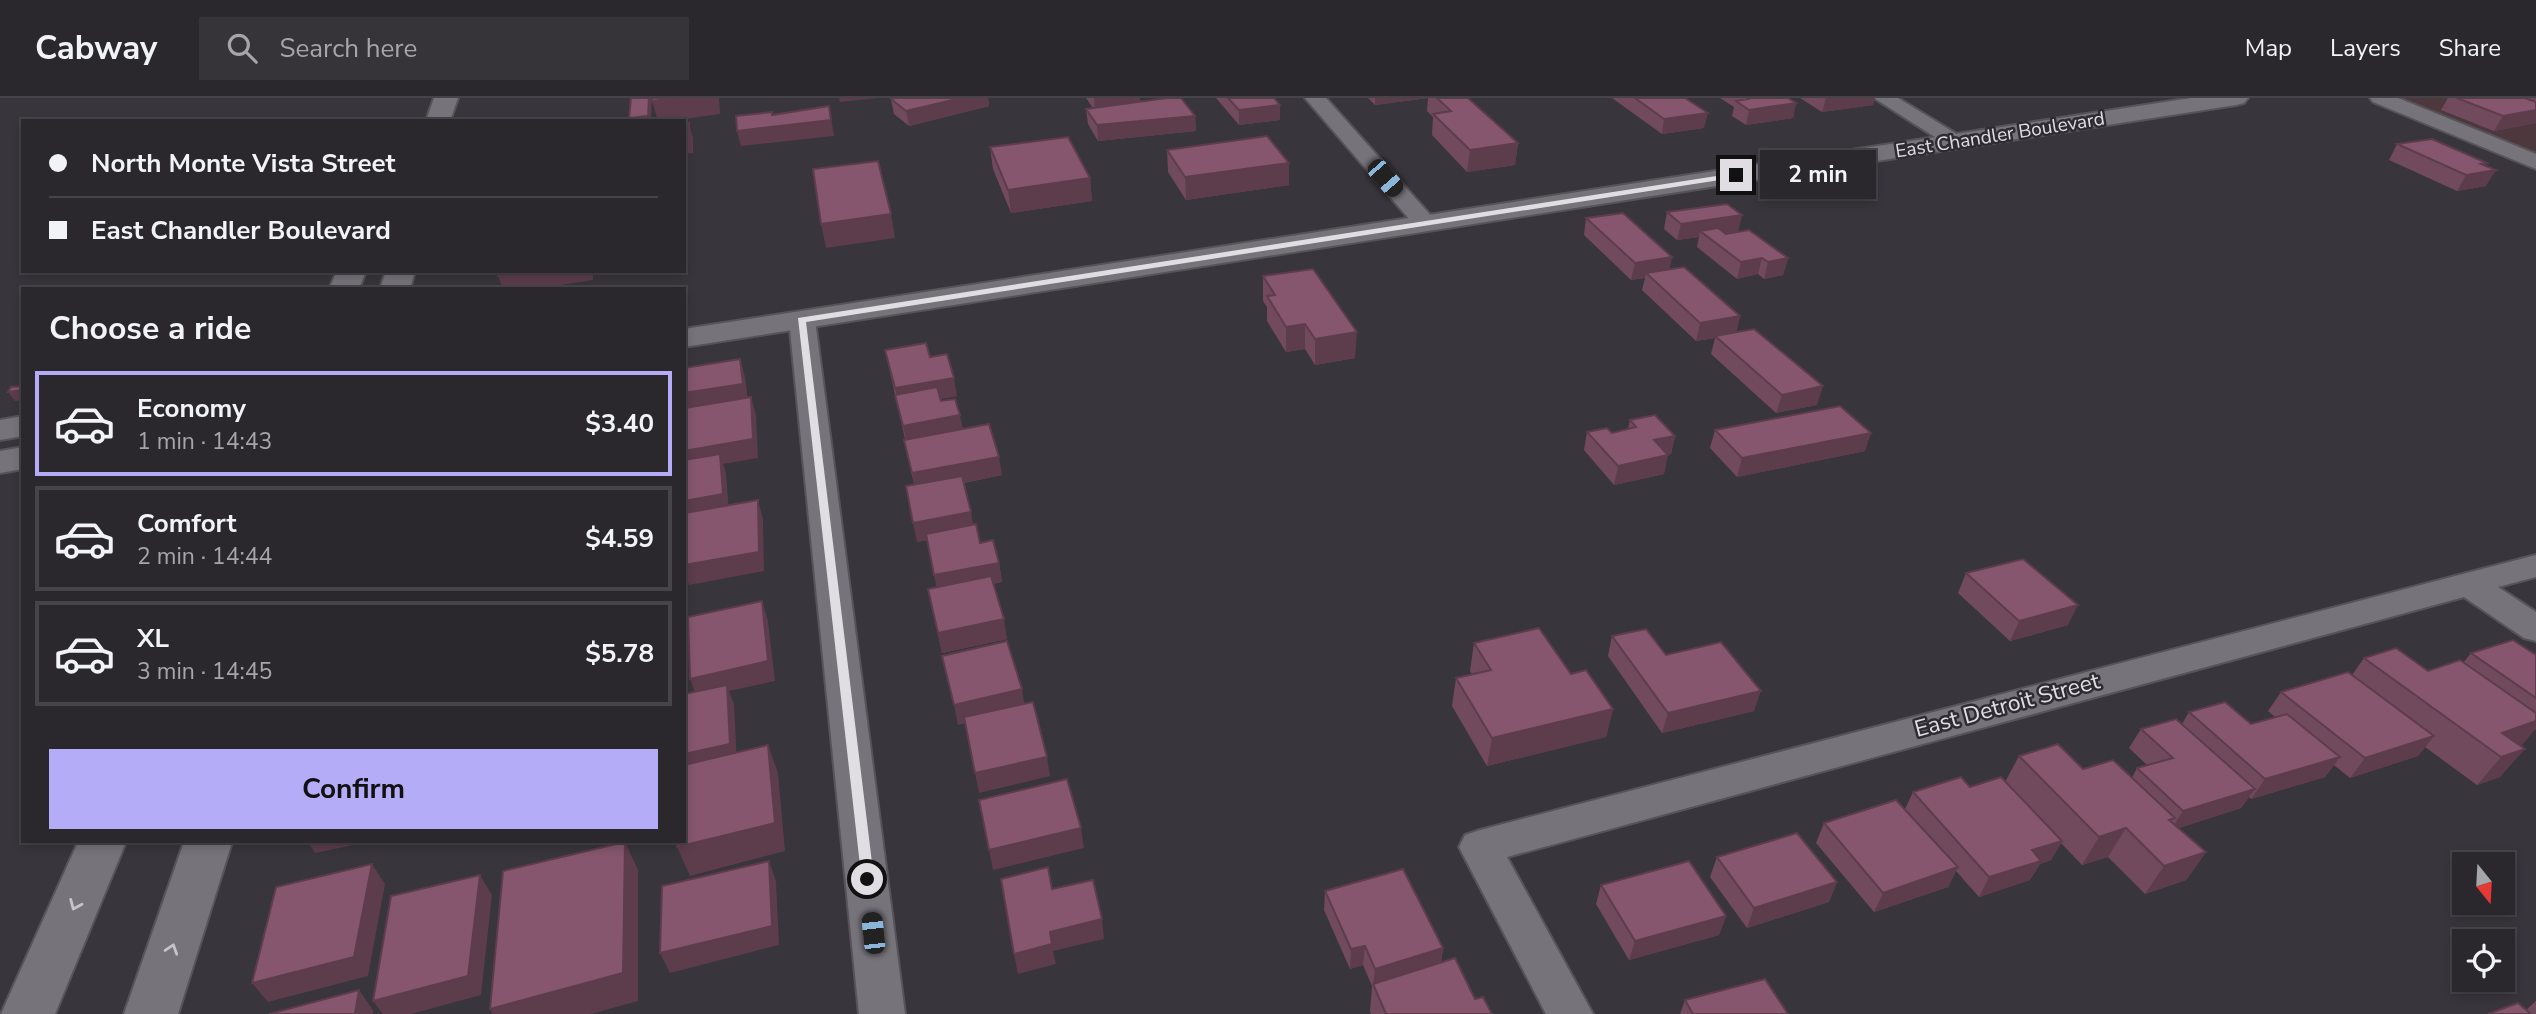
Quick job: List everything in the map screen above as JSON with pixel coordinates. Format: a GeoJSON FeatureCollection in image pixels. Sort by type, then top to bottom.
{"type":"FeatureCollection","features":[{"type":"Feature","properties":{"kind":"main road"},"geometry":{"type":"LineString","coordinates":[[439,119],[446,98]]}},
{"type":"Feature","properties":{"kind":"main road","name":"East Chandler Boulevard"},"geometry":{"type":"LineString","coordinates":[[686,338],[2236,98]]}},
{"type":"Feature","properties":{"kind":"main road"},"geometry":{"type":"LineString","coordinates":[[0,430],[21,426]]}},
{"type":"Feature","properties":{"kind":"main road"},"geometry":{"type":"LineString","coordinates":[[0,462],[21,458]]}},
{"type":"Feature","properties":{"kind":"main road"},"geometry":{"type":"LineString","coordinates":[[28,1014],[103,843]]}},
{"type":"Feature","properties":{"kind":"main road"},"geometry":{"type":"LineString","coordinates":[[151,1014],[208,843]]}},
{"type":"Feature","properties":{"kind":"street"},"geometry":{"type":"LineString","coordinates":[[1315,98],[1425,223]]}},
{"type":"Feature","properties":{"kind":"street"},"geometry":{"type":"LineString","coordinates":[[1884,98],[1957,141]]}},
{"type":"Feature","properties":{"kind":"street"},"geometry":{"type":"LineString","coordinates":[[2380,98],[2536,162]]}},
{"type":"Feature","properties":{"kind":"street"},"geometry":{"type":"LineString","coordinates":[[802,320],[882,1014]]}},
{"type":"Feature","properties":{"kind":"street","name":"East Detroit Street"},"geometry":{"type":"LineString","coordinates":[[1570,1014],[1480,847],[1921,727],[2536,566]]}},
{"type":"Feature","properties":{"kind":"street"},"geometry":{"type":"LineString","coordinates":[[2469,584],[2536,629]]}},
{"type":"Feature","properties":{"kind":"shaded area"},"geometry":{"type":"Polygon","coordinates":[[[2398,98],[2536,98],[2536,154],[2398,98]]]}},
{"type":"Feature","properties":{"kind":"building"},"geometry":{"type":"Polygon","coordinates":[[[631,98],[649,98],[648,116],[629,118],[631,98]]]}},
{"type":"Feature","properties":{"kind":"building"},"geometry":{"type":"Polygon","coordinates":[[[652,98],[675,98],[652,101],[652,98]]]}},
{"type":"Feature","properties":{"kind":"building"},"geometry":{"type":"Polygon","coordinates":[[[961,98],[906,111],[891,99],[961,98]]]}},
{"type":"Feature","properties":{"kind":"building"},"geometry":{"type":"Polygon","coordinates":[[[1181,98],[1195,116],[1097,125],[1086,109],[1181,98]]]}},
{"type":"Feature","properties":{"kind":"building"},"geometry":{"type":"Polygon","coordinates":[[[1228,98],[1274,98],[1280,105],[1239,110],[1228,98]]]}},
{"type":"Feature","properties":{"kind":"building"},"geometry":{"type":"Polygon","coordinates":[[[1437,98],[1468,98],[1518,143],[1470,150],[1433,114],[1451,111],[1437,98]]]}},
{"type":"Feature","properties":{"kind":"building"},"geometry":{"type":"Polygon","coordinates":[[[1635,98],[1685,98],[1708,113],[1664,119],[1635,98]]]}},
{"type":"Feature","properties":{"kind":"building"},"geometry":{"type":"Polygon","coordinates":[[[1746,98],[1788,98],[1796,103],[1749,110],[1736,101],[1748,99],[1746,98]]]}},
{"type":"Feature","properties":{"kind":"building"},"geometry":{"type":"Polygon","coordinates":[[[2457,98],[2525,98],[2536,102],[2536,110],[2503,116],[2457,98]]]}},
{"type":"Feature","properties":{"kind":"building"},"geometry":{"type":"Polygon","coordinates":[[[829,106],[831,120],[737,131],[736,116],[772,112],[772,115],[829,106]]]}},
{"type":"Feature","properties":{"kind":"building"},"geometry":{"type":"Polygon","coordinates":[[[686,123],[689,123],[689,138],[686,139],[686,123]]]}},
{"type":"Feature","properties":{"kind":"building"},"geometry":{"type":"Polygon","coordinates":[[[1267,136],[1289,163],[1185,177],[1167,150],[1267,136]]]}},
{"type":"Feature","properties":{"kind":"building"},"geometry":{"type":"Polygon","coordinates":[[[1068,137],[1090,178],[1008,190],[990,147],[1068,137]]]}},
{"type":"Feature","properties":{"kind":"building"},"geometry":{"type":"Polygon","coordinates":[[[2432,139],[2487,163],[2481,164],[2496,170],[2466,175],[2397,144],[2432,139]]]}},
{"type":"Feature","properties":{"kind":"building"},"geometry":{"type":"Polygon","coordinates":[[[878,161],[891,214],[821,224],[813,169],[878,161]]]}},
{"type":"Feature","properties":{"kind":"building"},"geometry":{"type":"Polygon","coordinates":[[[1727,204],[1742,215],[1681,224],[1667,212],[1727,204]]]}},
{"type":"Feature","properties":{"kind":"building"},"geometry":{"type":"Polygon","coordinates":[[[1623,213],[1672,257],[1635,263],[1586,218],[1623,213]]]}},
{"type":"Feature","properties":{"kind":"building"},"geometry":{"type":"Polygon","coordinates":[[[1718,228],[1726,234],[1749,230],[1788,258],[1768,262],[1762,258],[1741,262],[1700,231],[1718,228]]]}},
{"type":"Feature","properties":{"kind":"building"},"geometry":{"type":"Polygon","coordinates":[[[1684,267],[1740,316],[1700,323],[1646,273],[1684,267]]]}},
{"type":"Feature","properties":{"kind":"building"},"geometry":{"type":"Polygon","coordinates":[[[1313,269],[1357,332],[1315,339],[1305,324],[1286,327],[1267,296],[1275,295],[1263,276],[1313,269]]]}},
{"type":"Feature","properties":{"kind":"building"},"geometry":{"type":"Polygon","coordinates":[[[1754,329],[1823,386],[1782,395],[1715,336],[1754,329]]]}},
{"type":"Feature","properties":{"kind":"building"},"geometry":{"type":"Polygon","coordinates":[[[926,343],[930,357],[947,354],[954,378],[895,388],[885,350],[926,343]]]}},
{"type":"Feature","properties":{"kind":"building"},"geometry":{"type":"Polygon","coordinates":[[[740,359],[743,384],[686,393],[686,368],[740,359]]]}},
{"type":"Feature","properties":{"kind":"building"},"geometry":{"type":"Polygon","coordinates":[[[21,386],[21,390],[8,392],[11,387],[21,386]]]}},
{"type":"Feature","properties":{"kind":"building"},"geometry":{"type":"Polygon","coordinates":[[[937,387],[941,401],[955,399],[960,415],[903,426],[895,395],[937,387]]]}},
{"type":"Feature","properties":{"kind":"building"},"geometry":{"type":"Polygon","coordinates":[[[751,397],[753,439],[686,451],[686,408],[751,397]]]}},
{"type":"Feature","properties":{"kind":"building"},"geometry":{"type":"Polygon","coordinates":[[[1840,406],[1871,433],[1742,458],[1715,430],[1840,406]]]}},
{"type":"Feature","properties":{"kind":"building"},"geometry":{"type":"Polygon","coordinates":[[[1655,415],[1675,436],[1654,440],[1668,455],[1618,466],[1587,432],[1607,428],[1612,433],[1636,427],[1630,420],[1655,415]]]}},
{"type":"Feature","properties":{"kind":"building"},"geometry":{"type":"Polygon","coordinates":[[[989,424],[999,457],[912,473],[904,440],[989,424]]]}},
{"type":"Feature","properties":{"kind":"building"},"geometry":{"type":"Polygon","coordinates":[[[720,454],[723,494],[686,501],[686,460],[720,454]]]}},
{"type":"Feature","properties":{"kind":"building"},"geometry":{"type":"Polygon","coordinates":[[[962,476],[971,512],[913,523],[906,486],[962,476]]]}},
{"type":"Feature","properties":{"kind":"building"},"geometry":{"type":"Polygon","coordinates":[[[758,500],[759,552],[686,565],[686,513],[758,500]]]}},
{"type":"Feature","properties":{"kind":"building"},"geometry":{"type":"Polygon","coordinates":[[[976,524],[980,543],[993,540],[999,563],[934,575],[926,534],[976,524]]]}},
{"type":"Feature","properties":{"kind":"building"},"geometry":{"type":"Polygon","coordinates":[[[2023,559],[2078,605],[2019,621],[1966,573],[2023,559]]]}},
{"type":"Feature","properties":{"kind":"building"},"geometry":{"type":"Polygon","coordinates":[[[991,576],[1004,619],[938,633],[928,589],[991,576]]]}},
{"type":"Feature","properties":{"kind":"building"},"geometry":{"type":"Polygon","coordinates":[[[762,601],[768,661],[690,679],[688,617],[762,601]]]}},
{"type":"Feature","properties":{"kind":"building"},"geometry":{"type":"Polygon","coordinates":[[[1539,628],[1571,674],[1586,670],[1613,709],[1492,738],[1456,678],[1491,670],[1474,643],[1539,628]]]}},
{"type":"Feature","properties":{"kind":"building"},"geometry":{"type":"Polygon","coordinates":[[[1646,629],[1666,655],[1721,642],[1761,691],[1668,713],[1612,636],[1646,629]]]}},
{"type":"Feature","properties":{"kind":"building"},"geometry":{"type":"Polygon","coordinates":[[[2513,640],[2536,655],[2536,698],[2471,653],[2513,640]]]}},
{"type":"Feature","properties":{"kind":"building"},"geometry":{"type":"Polygon","coordinates":[[[1007,641],[1022,689],[954,705],[942,656],[1007,641]]]}},
{"type":"Feature","properties":{"kind":"building"},"geometry":{"type":"Polygon","coordinates":[[[2396,648],[2428,671],[2460,660],[2536,713],[2536,721],[2502,733],[2525,749],[2501,757],[2364,658],[2396,648]]]}},
{"type":"Feature","properties":{"kind":"building"},"geometry":{"type":"Polygon","coordinates":[[[2348,672],[2434,736],[2365,758],[2281,692],[2348,672]]]}},
{"type":"Feature","properties":{"kind":"building"},"geometry":{"type":"Polygon","coordinates":[[[727,685],[730,744],[686,754],[686,694],[727,685]]]}},
{"type":"Feature","properties":{"kind":"building"},"geometry":{"type":"Polygon","coordinates":[[[1033,702],[1047,757],[975,773],[964,717],[1033,702]]]}},
{"type":"Feature","properties":{"kind":"building"},"geometry":{"type":"Polygon","coordinates":[[[2225,702],[2251,724],[2287,714],[2340,757],[2265,779],[2189,712],[2225,702]]]}},
{"type":"Feature","properties":{"kind":"building"},"geometry":{"type":"Polygon","coordinates":[[[2176,719],[2255,789],[2183,811],[2137,768],[2173,758],[2141,729],[2176,719]]]}},
{"type":"Feature","properties":{"kind":"building"},"geometry":{"type":"Polygon","coordinates":[[[2058,744],[2083,769],[2113,760],[2175,818],[2169,820],[2206,852],[2164,866],[2126,828],[2099,837],[2019,756],[2058,744]]]}},
{"type":"Feature","properties":{"kind":"building"},"geometry":{"type":"Polygon","coordinates":[[[768,745],[775,823],[677,847],[677,843],[686,843],[686,765],[768,745]]]}},
{"type":"Feature","properties":{"kind":"building"},"geometry":{"type":"Polygon","coordinates":[[[1961,777],[1970,787],[2001,777],[2062,841],[2032,850],[2041,861],[1989,877],[1913,792],[1961,777]]]}},
{"type":"Feature","properties":{"kind":"building"},"geometry":{"type":"Polygon","coordinates":[[[1067,779],[1081,828],[989,850],[979,800],[1067,779]]]}},
{"type":"Feature","properties":{"kind":"building"},"geometry":{"type":"Polygon","coordinates":[[[1896,800],[1958,867],[1883,893],[1824,823],[1896,800]]]}},
{"type":"Feature","properties":{"kind":"building"},"geometry":{"type":"Polygon","coordinates":[[[1797,833],[1837,882],[1754,908],[1717,857],[1797,833]]]}},
{"type":"Feature","properties":{"kind":"building"},"geometry":{"type":"Polygon","coordinates":[[[625,843],[623,973],[490,1009],[503,871],[625,843]]]}},
{"type":"Feature","properties":{"kind":"building"},"geometry":{"type":"Polygon","coordinates":[[[769,861],[772,926],[660,953],[662,886],[769,861]]]}},
{"type":"Feature","properties":{"kind":"building"},"geometry":{"type":"Polygon","coordinates":[[[1689,861],[1726,916],[1635,941],[1601,885],[1689,861]]]}},
{"type":"Feature","properties":{"kind":"building"},"geometry":{"type":"Polygon","coordinates":[[[372,864],[354,957],[252,983],[276,887],[372,864]]]}},
{"type":"Feature","properties":{"kind":"building"},"geometry":{"type":"Polygon","coordinates":[[[1048,867],[1052,889],[1093,880],[1102,919],[1050,932],[1052,944],[1014,954],[1001,879],[1048,867]]]}},
{"type":"Feature","properties":{"kind":"building"},"geometry":{"type":"Polygon","coordinates":[[[1403,869],[1443,948],[1375,969],[1365,946],[1351,949],[1325,891],[1403,869]]]}},
{"type":"Feature","properties":{"kind":"building"},"geometry":{"type":"Polygon","coordinates":[[[480,875],[468,976],[373,1001],[391,896],[480,875]]]}},
{"type":"Feature","properties":{"kind":"building"},"geometry":{"type":"Polygon","coordinates":[[[1455,958],[1475,999],[1483,997],[1492,1014],[1386,1014],[1373,984],[1455,958]]]}},
{"type":"Feature","properties":{"kind":"building"},"geometry":{"type":"Polygon","coordinates":[[[1765,979],[1788,1014],[1693,1014],[1685,1000],[1765,979]]]}},
{"type":"Feature","properties":{"kind":"building"},"geometry":{"type":"Polygon","coordinates":[[[359,990],[355,1014],[269,1014],[359,990]]]}},
{"type":"Feature","properties":{"kind":"building"},"geometry":{"type":"Polygon","coordinates":[[[2518,1003],[2531,1014],[2488,1014],[2518,1003]]]}},
{"type":"Feature","properties":{"kind":"route"},"geometry":{"type":"LineString","coordinates":[[867,879],[802,320],[1736,175]]}}]}
